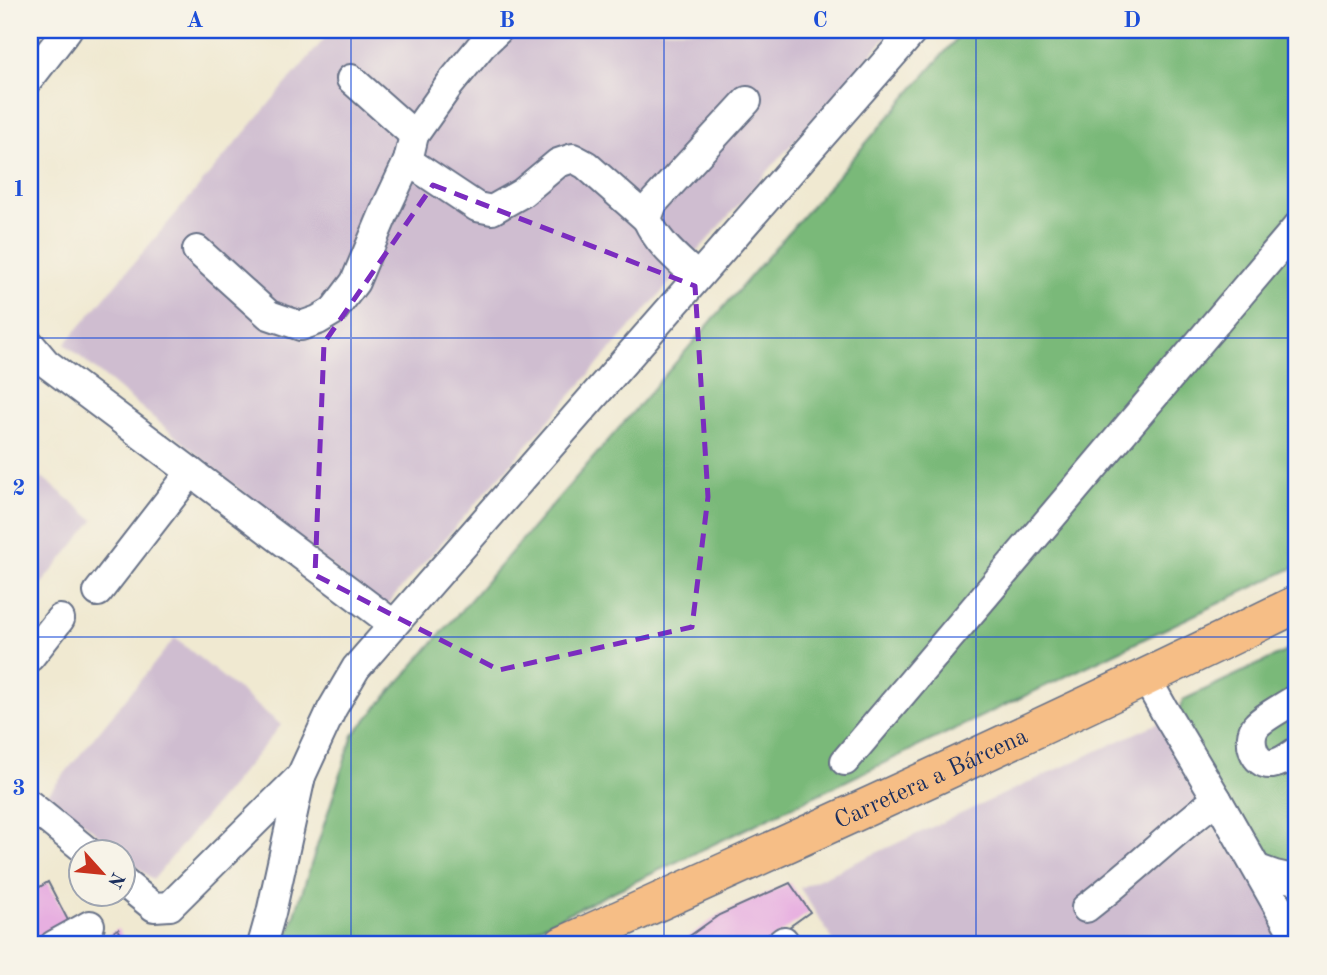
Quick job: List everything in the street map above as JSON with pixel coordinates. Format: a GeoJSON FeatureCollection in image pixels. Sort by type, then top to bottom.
{"type":"FeatureCollection","features":[{"type":"Feature","properties":{"kind":"main road","name":"Carretera a Bárcena"},"geometry":{"type":"LineString","coordinates":[[563,945],[1146,678],[1297,604]]}},
{"type":"Feature","properties":{"kind":"street"},"geometry":{"type":"LineString","coordinates":[[30,78],[67,30]]}},
{"type":"Feature","properties":{"kind":"street"},"geometry":{"type":"LineString","coordinates":[[197,250],[269,315],[300,326],[333,311],[355,282],[411,148],[450,84],[498,30]]}},
{"type":"Feature","properties":{"kind":"street"},"geometry":{"type":"LineString","coordinates":[[262,945],[301,776],[332,709],[356,668],[914,30]]}},
{"type":"Feature","properties":{"kind":"street"},"geometry":{"type":"LineString","coordinates":[[351,79],[411,148],[477,207],[492,210],[522,193],[558,163],[573,158],[586,165],[647,219],[664,247],[697,278]]}},
{"type":"Feature","properties":{"kind":"street"},"geometry":{"type":"LineString","coordinates":[[647,219],[653,203],[747,101]]}},
{"type":"Feature","properties":{"kind":"street"},"geometry":{"type":"LineString","coordinates":[[845,761],[1297,228]]}},
{"type":"Feature","properties":{"kind":"street"},"geometry":{"type":"LineString","coordinates":[[35,361],[191,472],[393,624]]}},
{"type":"Feature","properties":{"kind":"street"},"geometry":{"type":"LineString","coordinates":[[98,592],[191,472]]}},
{"type":"Feature","properties":{"kind":"street"},"geometry":{"type":"LineString","coordinates":[[30,657],[60,619]]}},
{"type":"Feature","properties":{"kind":"street"},"geometry":{"type":"LineString","coordinates":[[1146,678],[1297,940]]}},
{"type":"Feature","properties":{"kind":"street"},"geometry":{"type":"LineString","coordinates":[[1297,698],[1256,725],[1250,743],[1259,758],[1273,764],[1297,751]]}},
{"type":"Feature","properties":{"kind":"street"},"geometry":{"type":"LineString","coordinates":[[136,892],[154,907],[170,905],[301,776]]}},
{"type":"Feature","properties":{"kind":"street"},"geometry":{"type":"LineString","coordinates":[[1086,908],[1217,799]]}},
{"type":"Feature","properties":{"kind":"street"},"geometry":{"type":"LineString","coordinates":[[30,805],[71,838]]}},
{"type":"Feature","properties":{"kind":"street"},"geometry":{"type":"LineString","coordinates":[[1258,869],[1297,880]]}},
{"type":"Feature","properties":{"kind":"street"},"geometry":{"type":"LineString","coordinates":[[54,945],[90,925]]}},
{"type":"Feature","properties":{"kind":"highlighted area"},"geometry":{"type":"Polygon","coordinates":[[[433,185],[695,286],[708,497],[692,627],[499,670],[315,575],[324,343],[433,185]]]}},
{"type":"Feature","properties":{"kind":"shaded area"},"geometry":{"type":"Polygon","coordinates":[[[332,30],[892,30],[383,609],[65,344],[332,30]]]}},
{"type":"Feature","properties":{"kind":"shaded area"},"geometry":{"type":"Polygon","coordinates":[[[42,477],[94,520],[30,598],[30,492],[42,477]]]}},
{"type":"Feature","properties":{"kind":"shaded area"},"geometry":{"type":"Polygon","coordinates":[[[175,638],[281,725],[153,880],[136,866],[136,838],[103,838],[48,794],[175,638]]]}},
{"type":"Feature","properties":{"kind":"shaded area"},"geometry":{"type":"Polygon","coordinates":[[[1178,715],[1297,945],[836,945],[800,888],[1147,728],[1178,715]]]}},
{"type":"Feature","properties":{"kind":"green space"},"geometry":{"type":"Polygon","coordinates":[[[964,30],[1297,30],[1297,566],[502,945],[285,945],[353,735],[964,30]]]}},
{"type":"Feature","properties":{"kind":"green space"},"geometry":{"type":"Polygon","coordinates":[[[1297,646],[1297,929],[1178,715],[1183,700],[1297,646]]]}},
{"type":"Feature","properties":{"kind":"building"},"geometry":{"type":"Polygon","coordinates":[[[48,882],[72,928],[40,945],[30,945],[30,893],[48,882]]]}},
{"type":"Feature","properties":{"kind":"building"},"geometry":{"type":"Polygon","coordinates":[[[790,883],[810,912],[764,945],[677,945],[719,915],[790,883]]]}},
{"type":"Feature","properties":{"kind":"building"},"geometry":{"type":"Polygon","coordinates":[[[118,929],[127,945],[91,945],[102,939],[118,929]]]}}]}
